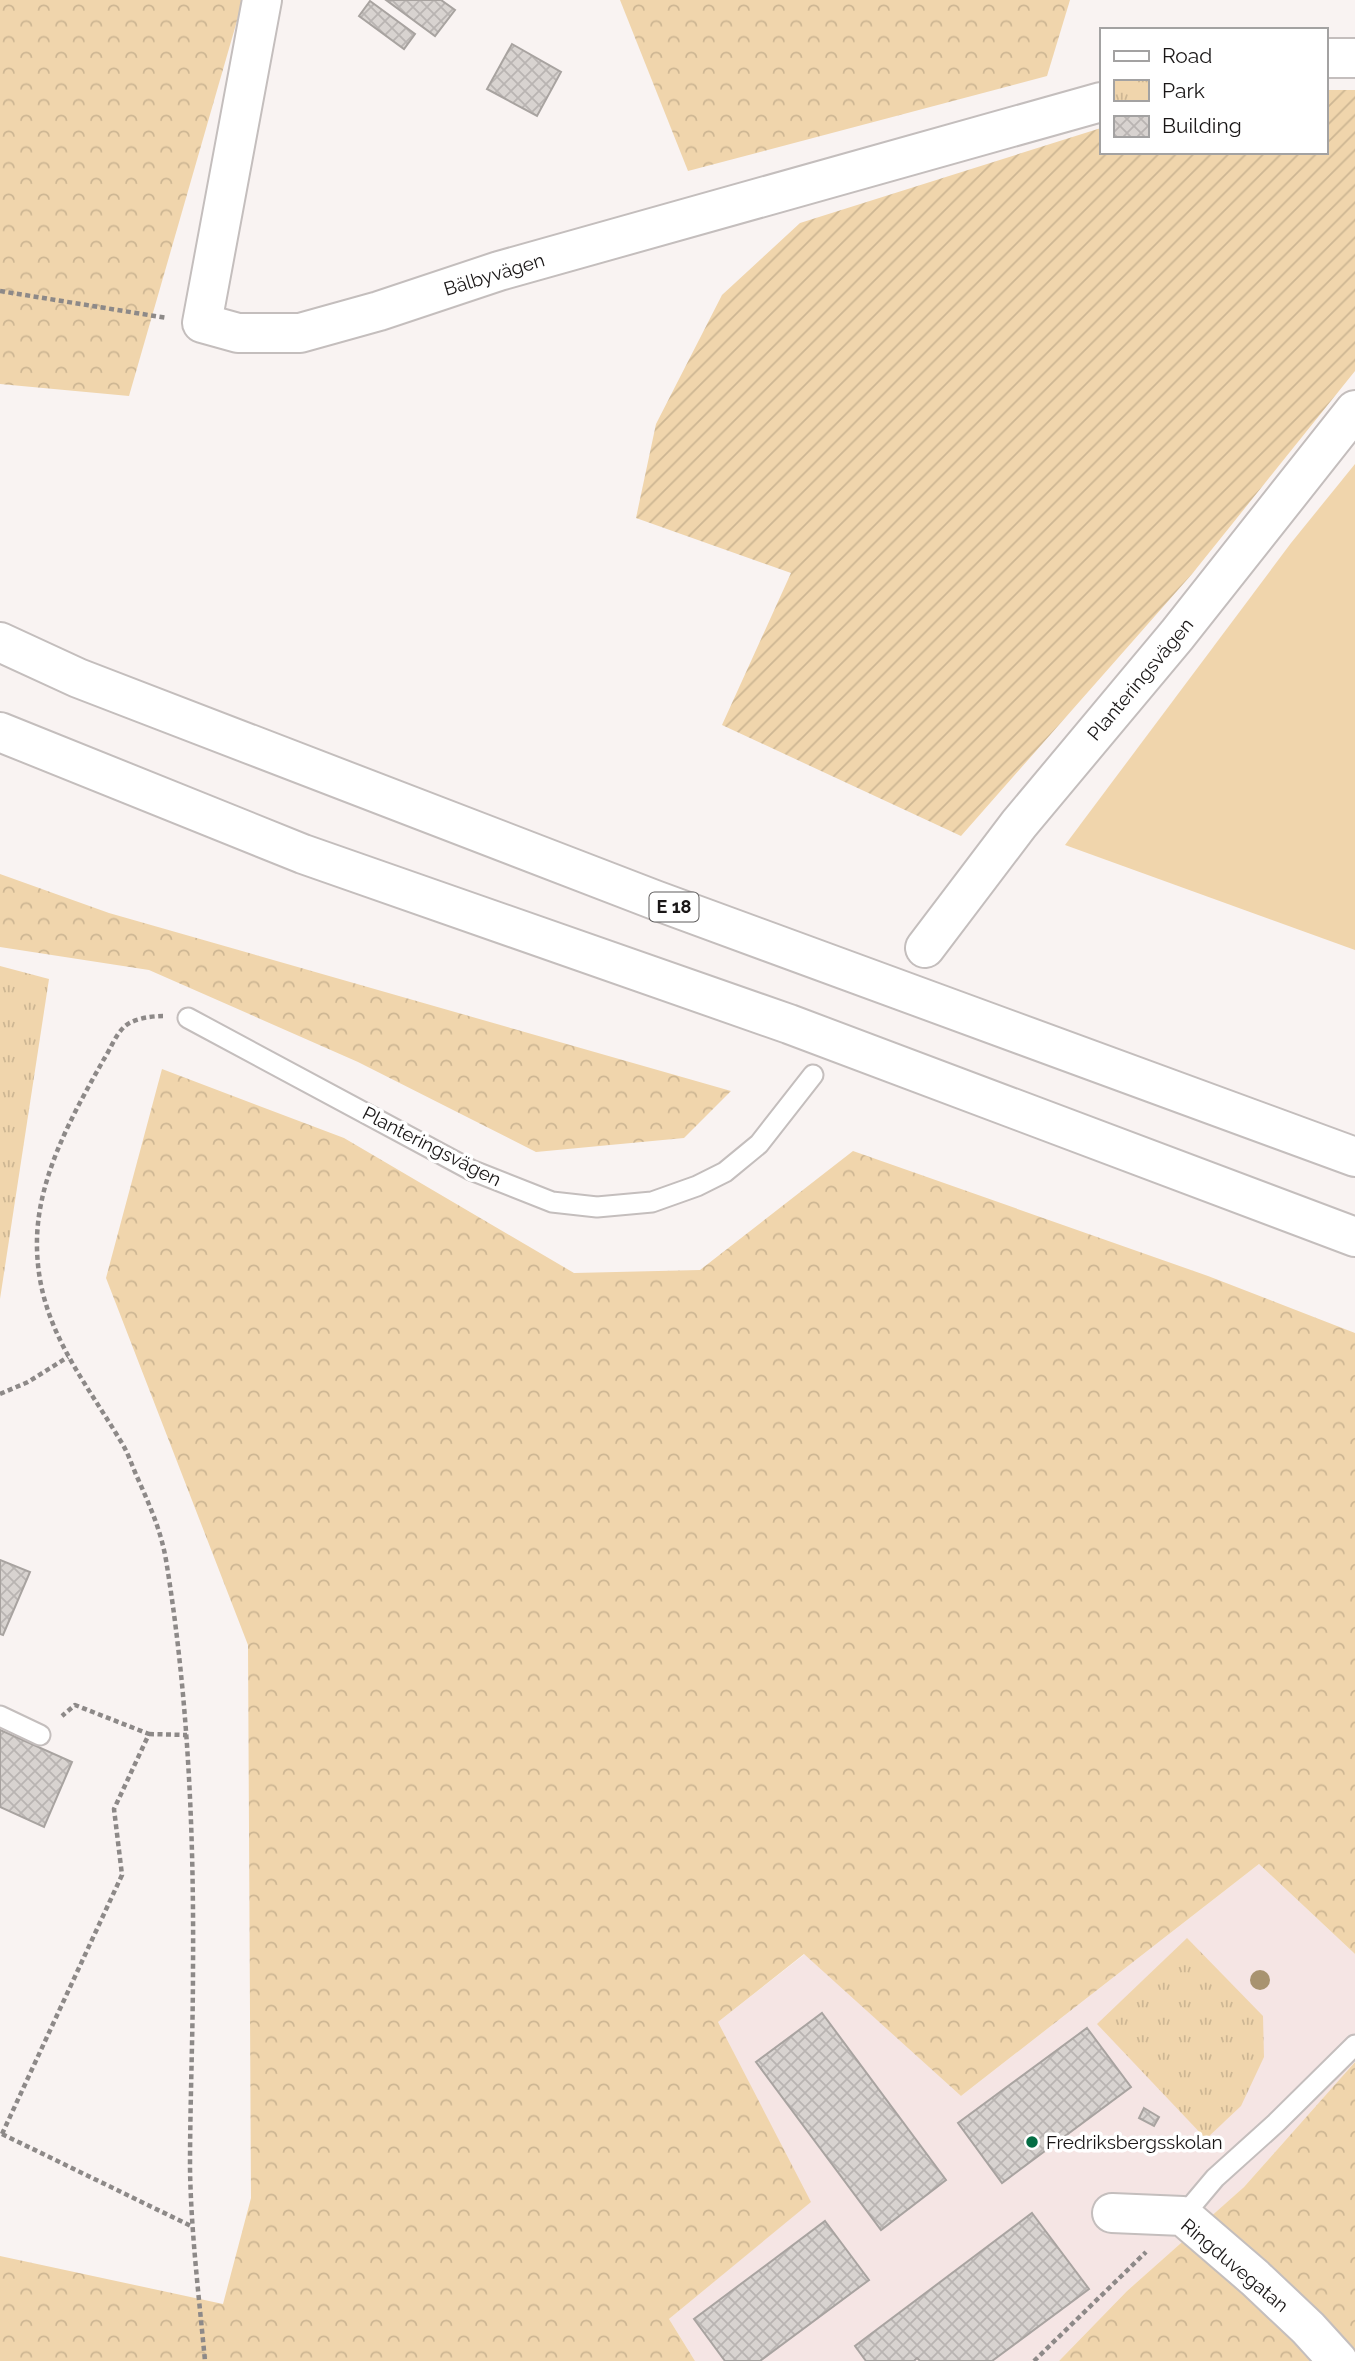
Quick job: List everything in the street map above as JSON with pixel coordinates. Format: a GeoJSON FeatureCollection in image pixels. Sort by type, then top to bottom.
{"type":"FeatureCollection","features":[{"type":"Feature","properties":{"kind":"main road"},"geometry":{"type":"LineString","coordinates":[[202,323],[262,0]]}},
{"type":"Feature","properties":{"kind":"main road"},"geometry":{"type":"LineString","coordinates":[[1327,58],[1355,58]]}},
{"type":"Feature","properties":{"kind":"main road","name":"Bälbyvägen"},"geometry":{"type":"LineString","coordinates":[[202,323],[238,333],[300,333],[379,311],[499,271],[1100,102]]}},
{"type":"Feature","properties":{"kind":"main road","name":"Planteringsvägen"},"geometry":{"type":"LineString","coordinates":[[925,948],[1019,824],[1177,635],[1355,410]]}},
{"type":"Feature","properties":{"kind":"main road","name":"E 18"},"geometry":{"type":"LineString","coordinates":[[0,642],[91,683],[655,900],[1355,1157]]}},
{"type":"Feature","properties":{"kind":"main road"},"geometry":{"type":"LineString","coordinates":[[0,732],[303,854],[789,1024],[1355,1237]]}},
{"type":"Feature","properties":{"kind":"main road","name":"Ringduvegatan"},"geometry":{"type":"LineString","coordinates":[[1112,2213],[1183,2216],[1299,2319],[1338,2361]]}},
{"type":"Feature","properties":{"kind":"lane","name":"Planteringsvägen"},"geometry":{"type":"LineString","coordinates":[[188,1018],[471,1170],[552,1202],[597,1207],[653,1202],[698,1186],[725,1172],[760,1144],[813,1075]]}},
{"type":"Feature","properties":{"kind":"lane"},"geometry":{"type":"LineString","coordinates":[[0,1716],[40,1735]]}},
{"type":"Feature","properties":{"kind":"lane"},"geometry":{"type":"LineString","coordinates":[[1183,2216],[1215,2178],[1276,2123],[1355,2045]]}},
{"type":"Feature","properties":{"kind":"path"},"geometry":{"type":"LineString","coordinates":[[0,291],[202,323]]}},
{"type":"Feature","properties":{"kind":"path"},"geometry":{"type":"LineString","coordinates":[[188,1018],[145,1017],[124,1026],[91,1082],[49,1168],[38,1216],[38,1262],[45,1302],[58,1339],[123,1444],[160,1531],[168,1574],[187,1735],[192,1901],[190,2170],[205,2361]]}},
{"type":"Feature","properties":{"kind":"path"},"geometry":{"type":"LineString","coordinates":[[0,1394],[28,1382],[68,1357]]}},
{"type":"Feature","properties":{"kind":"path"},"geometry":{"type":"LineString","coordinates":[[40,1735],[75,1705],[149,1734],[187,1735]]}},
{"type":"Feature","properties":{"kind":"path"},"geometry":{"type":"LineString","coordinates":[[149,1734],[114,1809],[122,1875],[1,2134],[193,2228]]}},
{"type":"Feature","properties":{"kind":"path"},"geometry":{"type":"LineString","coordinates":[[1034,2361],[1183,2216]]}},
{"type":"Feature","properties":{"kind":"shaded area","name":"Fredriksbergsskolan"},"geometry":{"type":"Polygon","coordinates":[[[1259,1864],[1355,1954],[1355,2062],[1244,2187],[1127,2291],[1059,2361],[695,2361],[669,2319],[810,2202],[718,2022],[805,1954],[961,2096],[1259,1864]]]}},
{"type":"Feature","properties":{"kind":"green space"},"geometry":{"type":"Polygon","coordinates":[[[0,0],[243,0],[129,396],[0,384],[0,0]]]}},
{"type":"Feature","properties":{"kind":"green space"},"geometry":{"type":"Polygon","coordinates":[[[620,0],[1070,0],[1047,76],[688,171],[620,0]]]}},
{"type":"Feature","properties":{"kind":"green space"},"geometry":{"type":"Polygon","coordinates":[[[1327,90],[1355,90],[1355,371],[1192,574],[961,836],[722,725],[791,573],[636,518],[656,424],[722,295],[800,223],[1100,128],[1100,154],[1327,154],[1327,90]]]}},
{"type":"Feature","properties":{"kind":"green space"},"geometry":{"type":"Polygon","coordinates":[[[1355,464],[1355,950],[1065,845],[1291,543],[1355,464]]]}},
{"type":"Feature","properties":{"kind":"green space"},"geometry":{"type":"Polygon","coordinates":[[[0,874],[109,913],[731,1091],[684,1138],[536,1152],[358,1062],[149,970],[0,947],[0,874]]]}},
{"type":"Feature","properties":{"kind":"green space"},"geometry":{"type":"Polygon","coordinates":[[[0,966],[49,979],[0,1299],[0,966]]]}},
{"type":"Feature","properties":{"kind":"green space"},"geometry":{"type":"Polygon","coordinates":[[[162,1069],[344,1138],[574,1273],[700,1270],[853,1151],[1208,1276],[1355,1333],[1355,1954],[1259,1864],[961,2096],[804,1954],[718,2022],[811,2202],[669,2319],[695,2361],[0,2361],[0,2256],[223,2304],[251,2198],[248,1645],[106,1278],[162,1069]]]}},
{"type":"Feature","properties":{"kind":"green space"},"geometry":{"type":"Polygon","coordinates":[[[1187,1938],[1263,2016],[1264,2057],[1241,2106],[1206,2139],[1097,2024],[1187,1938]]]}},
{"type":"Feature","properties":{"kind":"green space"},"geometry":{"type":"Polygon","coordinates":[[[1355,2062],[1355,2361],[1059,2361],[1127,2291],[1244,2187],[1355,2062]]]}},
{"type":"Feature","properties":{"kind":"building"},"geometry":{"type":"Polygon","coordinates":[[[386,0],[441,0],[455,10],[435,36],[386,0]]]}},
{"type":"Feature","properties":{"kind":"building"},"geometry":{"type":"Polygon","coordinates":[[[370,1],[415,34],[404,49],[359,16],[370,1]]]}},
{"type":"Feature","properties":{"kind":"building"},"geometry":{"type":"Polygon","coordinates":[[[512,44],[561,72],[537,116],[487,89],[512,44]]]}},
{"type":"Feature","properties":{"kind":"building"},"geometry":{"type":"Polygon","coordinates":[[[0,1560],[30,1572],[3,1635],[0,1634],[0,1560]]]}},
{"type":"Feature","properties":{"kind":"building"},"geometry":{"type":"Polygon","coordinates":[[[0,1730],[72,1762],[44,1827],[0,1807],[0,1730]]]}},
{"type":"Feature","properties":{"kind":"building"},"geometry":{"type":"Polygon","coordinates":[[[822,2013],[946,2180],[881,2230],[756,2062],[822,2013]]]}},
{"type":"Feature","properties":{"kind":"building"},"geometry":{"type":"Polygon","coordinates":[[[1087,2028],[1131,2087],[1002,2183],[958,2123],[1087,2028]]]}},
{"type":"Feature","properties":{"kind":"building"},"geometry":{"type":"Polygon","coordinates":[[[1144,2108],[1159,2117],[1154,2126],[1139,2118],[1144,2108]]]}},
{"type":"Feature","properties":{"kind":"building"},"geometry":{"type":"Polygon","coordinates":[[[1032,2213],[1089,2289],[992,2361],[920,2361],[917,2358],[914,2361],[866,2361],[855,2346],[1032,2213]]]}},
{"type":"Feature","properties":{"kind":"building"},"geometry":{"type":"Polygon","coordinates":[[[825,2221],[869,2280],[760,2361],[725,2361],[694,2319],[825,2221]]]}},
{"type":"Feature","properties":{"kind":"place","name":"Fredriksbergsskolan"},"geometry":{"type":"Point","coordinates":[1032,2142]}}]}
